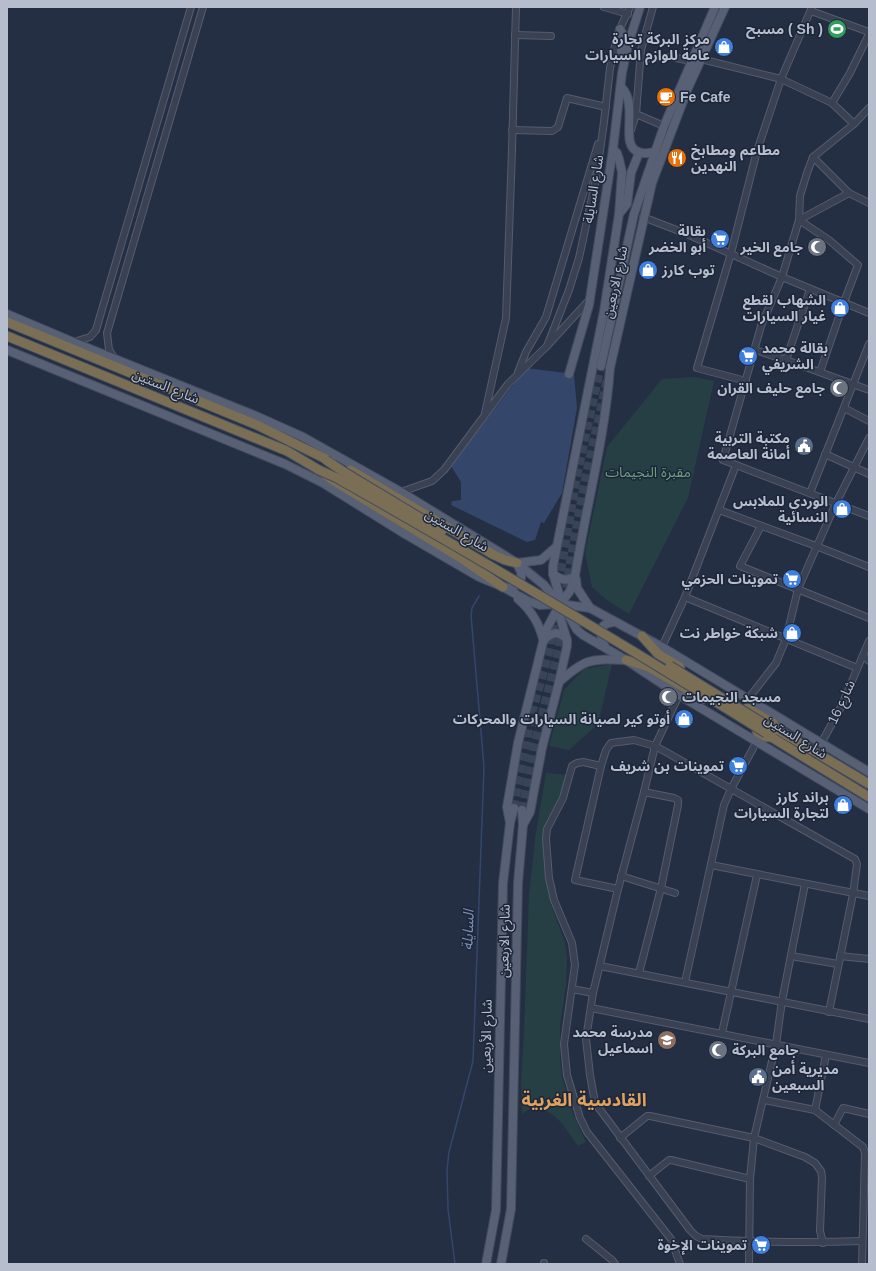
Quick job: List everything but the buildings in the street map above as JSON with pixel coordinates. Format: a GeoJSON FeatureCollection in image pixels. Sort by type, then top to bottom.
{"type":"FeatureCollection","features":[{"type":"Feature","properties":{"kind":"highway","name":"شارع الستين"},"geometry":{"type":"LineString","coordinates":[[7,322],[257,425],[326,460],[350,476],[655,657],[772,732],[810,762],[869,797]]}},
{"type":"Feature","properties":{"kind":"highway","name":"شارع الستين"},"geometry":{"type":"LineString","coordinates":[[7,336],[286,451],[319,470],[337,478],[465,551],[652,663],[772,732],[816,752],[869,784]]}},
{"type":"Feature","properties":{"kind":"highway"},"geometry":{"type":"LineString","coordinates":[[326,460],[346,468],[494,555],[517,563]]}},
{"type":"Feature","properties":{"kind":"highway"},"geometry":{"type":"LineString","coordinates":[[319,470],[334,481],[464,560],[503,587]]}},
{"type":"Feature","properties":{"kind":"highway"},"geometry":{"type":"LineString","coordinates":[[626,660],[650,667],[766,737],[772,732],[773,723],[658,654],[642,636]]}},
{"type":"Feature","properties":{"kind":"main road","name":"شارع السايلة"},"geometry":{"type":"LineString","coordinates":[[569,374],[590,299],[613,149],[625,57],[640,7]]}},
{"type":"Feature","properties":{"kind":"main road","name":"شارع الاربعين"},"geometry":{"type":"LineString","coordinates":[[510,823],[507,807],[518,743],[544,640],[549,623],[560,604],[570,591],[575,576],[606,411],[610,368],[643,217],[652,183],[691,61],[715,7]]}},
{"type":"Feature","properties":{"kind":"main road","name":"شارع الاربعين"},"geometry":{"type":"LineString","coordinates":[[604,312],[600,353],[601,366],[634,214],[654,152],[664,126],[684,86],[701,59],[725,7]]}},
{"type":"Feature","properties":{"kind":"main road"},"geometry":{"type":"LineString","coordinates":[[620,29],[622,33],[620,44],[621,51],[625,57]]}},
{"type":"Feature","properties":{"kind":"main road"},"geometry":{"type":"LineString","coordinates":[[620,87],[625,91],[629,103],[629,141],[632,147],[639,152],[654,152]]}},
{"type":"Feature","properties":{"kind":"main road"},"geometry":{"type":"LineString","coordinates":[[523,825],[530,812],[542,748],[567,646],[567,640],[560,617],[559,594],[552,566],[604,312],[619,214],[622,172],[620,159],[613,149]]}},
{"type":"Feature","properties":{"kind":"main road"},"geometry":{"type":"LineString","coordinates":[[619,214],[627,204],[631,173],[639,152]]}},
{"type":"Feature","properties":{"kind":"main road"},"geometry":{"type":"LineString","coordinates":[[619,214],[634,214],[643,217]]}},
{"type":"Feature","properties":{"kind":"main road","name":"شارع الستين"},"geometry":{"type":"LineString","coordinates":[[7,314],[256,416],[303,437],[401,492],[517,563],[540,581],[568,614],[577,630],[583,635],[626,660],[679,695],[869,809]]}},
{"type":"Feature","properties":{"kind":"main road","name":"شارع الستين"},"geometry":{"type":"LineString","coordinates":[[7,350],[284,464],[323,484],[479,577],[503,587]]}},
{"type":"Feature","properties":{"kind":"main road"},"geometry":{"type":"LineString","coordinates":[[503,587],[514,587],[519,583],[521,573],[517,563],[541,560],[556,547]]}},
{"type":"Feature","properties":{"kind":"main road"},"geometry":{"type":"LineString","coordinates":[[553,574],[560,579],[565,580],[570,580],[575,576],[577,588],[582,598],[590,608]]}},
{"type":"Feature","properties":{"kind":"main road"},"geometry":{"type":"LineString","coordinates":[[503,587],[536,604],[560,604],[590,608]]}},
{"type":"Feature","properties":{"kind":"main road"},"geometry":{"type":"LineString","coordinates":[[503,587],[521,602],[531,613],[539,626],[544,640],[550,634],[554,633],[561,634],[567,640]]}},
{"type":"Feature","properties":{"kind":"main road","name":"شارع الستين"},"geometry":{"type":"LineString","coordinates":[[590,608],[662,647],[869,772]]}},
{"type":"Feature","properties":{"kind":"main road"},"geometry":{"type":"LineString","coordinates":[[605,647],[600,636],[601,628],[607,623],[614,622]]}},
{"type":"Feature","properties":{"kind":"main road"},"geometry":{"type":"LineString","coordinates":[[559,682],[582,663],[591,660],[626,660]]}},
{"type":"Feature","properties":{"kind":"main road","name":"شارع الاربعين"},"geometry":{"type":"LineString","coordinates":[[501,1264],[512,1209],[518,883],[523,825],[518,809]]}},
{"type":"Feature","properties":{"kind":"main road","name":"شارع الأربعين"},"geometry":{"type":"LineString","coordinates":[[486,1264],[496,1210],[503,883],[510,823],[518,809]]}},
{"type":"Feature","properties":{"kind":"main road"},"geometry":{"type":"LineString","coordinates":[[500,1018],[515,1018]]}},
{"type":"Feature","properties":{"kind":"street"},"geometry":{"type":"LineString","coordinates":[[74,342],[82,341],[90,337],[96,330],[136,197],[190,7]]}},
{"type":"Feature","properties":{"kind":"street"},"geometry":{"type":"LineString","coordinates":[[115,359],[109,350],[107,333],[203,7]]}},
{"type":"Feature","properties":{"kind":"street"},"geometry":{"type":"LineString","coordinates":[[485,413],[506,318],[516,7]]}},
{"type":"Feature","properties":{"kind":"street"},"geometry":{"type":"LineString","coordinates":[[605,7],[628,14]]}},
{"type":"Feature","properties":{"kind":"street"},"geometry":{"type":"LineString","coordinates":[[546,346],[569,290],[579,258],[596,179],[610,68],[616,38],[630,7]]}},
{"type":"Feature","properties":{"kind":"street"},"geometry":{"type":"LineString","coordinates":[[629,135],[636,114],[640,58],[643,42],[653,7]]}},
{"type":"Feature","properties":{"kind":"street"},"geometry":{"type":"LineString","coordinates":[[746,381],[697,368],[757,151],[781,78],[812,9],[869,33],[850,73],[832,103]]}},
{"type":"Feature","properties":{"kind":"street"},"geometry":{"type":"LineString","coordinates":[[515,35],[551,36]]}},
{"type":"Feature","properties":{"kind":"street"},"geometry":{"type":"LineString","coordinates":[[640,58],[671,56],[691,61]]}},
{"type":"Feature","properties":{"kind":"street"},"geometry":{"type":"LineString","coordinates":[[701,59],[781,78],[832,103],[854,124]]}},
{"type":"Feature","properties":{"kind":"street"},"geometry":{"type":"LineString","coordinates":[[512,130],[552,131],[558,127],[567,98],[606,107]]}},
{"type":"Feature","properties":{"kind":"street"},"geometry":{"type":"LineString","coordinates":[[869,108],[854,124],[813,158],[800,196],[799,220],[782,277],[761,326],[723,460],[869,516]]}},
{"type":"Feature","properties":{"kind":"street"},"geometry":{"type":"LineString","coordinates":[[636,114],[664,126]]}},
{"type":"Feature","properties":{"kind":"street"},"geometry":{"type":"LineString","coordinates":[[516,375],[526,352],[546,317],[604,122]]}},
{"type":"Feature","properties":{"kind":"street"},"geometry":{"type":"LineString","coordinates":[[813,158],[849,193],[869,203]]}},
{"type":"Feature","properties":{"kind":"street"},"geometry":{"type":"LineString","coordinates":[[799,220],[849,193]]}},
{"type":"Feature","properties":{"kind":"street"},"geometry":{"type":"LineString","coordinates":[[136,197],[147,196]]}},
{"type":"Feature","properties":{"kind":"street"},"geometry":{"type":"LineString","coordinates":[[643,217],[687,234],[782,277],[869,313]]}},
{"type":"Feature","properties":{"kind":"street"},"geometry":{"type":"LineString","coordinates":[[799,220],[829,240],[858,265],[820,372]]}},
{"type":"Feature","properties":{"kind":"street"},"geometry":{"type":"LineString","coordinates":[[786,360],[810,289]]}},
{"type":"Feature","properties":{"kind":"street"},"geometry":{"type":"LineString","coordinates":[[401,492],[432,481],[440,473],[508,384],[590,299]]}},
{"type":"Feature","properties":{"kind":"street"},"geometry":{"type":"LineString","coordinates":[[810,493],[869,344]]}},
{"type":"Feature","properties":{"kind":"street"},"geometry":{"type":"LineString","coordinates":[[755,350],[869,390]]}},
{"type":"Feature","properties":{"kind":"street"},"geometry":{"type":"LineString","coordinates":[[844,408],[869,421]]}},
{"type":"Feature","properties":{"kind":"street"},"geometry":{"type":"LineString","coordinates":[[748,699],[776,663],[786,639],[798,589],[836,503],[869,438]]}},
{"type":"Feature","properties":{"kind":"street"},"geometry":{"type":"LineString","coordinates":[[825,454],[869,474]]}},
{"type":"Feature","properties":{"kind":"street"},"geometry":{"type":"LineString","coordinates":[[662,647],[685,597],[736,466]]}},
{"type":"Feature","properties":{"kind":"street"},"geometry":{"type":"LineString","coordinates":[[719,510],[869,567]]}},
{"type":"Feature","properties":{"kind":"street"},"geometry":{"type":"LineString","coordinates":[[760,526],[740,566],[869,618]]}},
{"type":"Feature","properties":{"kind":"street"},"geometry":{"type":"LineString","coordinates":[[685,597],[857,668]]}},
{"type":"Feature","properties":{"kind":"street","name":"شارع 16"},"geometry":{"type":"LineString","coordinates":[[810,762],[841,707],[869,641]]}},
{"type":"Feature","properties":{"kind":"street"},"geometry":{"type":"LineString","coordinates":[[863,655],[869,661]]}},
{"type":"Feature","properties":{"kind":"street"},"geometry":{"type":"LineString","coordinates":[[679,695],[655,746],[621,876],[593,993],[586,1039],[595,1103],[620,1138],[696,1236],[702,1239],[750,1242],[823,1243],[862,1241]]}},
{"type":"Feature","properties":{"kind":"street"},"geometry":{"type":"LineString","coordinates":[[618,889],[575,880],[606,750],[611,742],[634,740],[655,746],[849,854],[855,859],[857,864],[853,894],[829,1012]]}},
{"type":"Feature","properties":{"kind":"street"},"geometry":{"type":"LineString","coordinates":[[685,982],[724,805],[731,788],[757,742]]}},
{"type":"Feature","properties":{"kind":"street"},"geometry":{"type":"LineString","coordinates":[[601,766],[583,762],[572,766],[563,798],[547,829],[546,839],[549,878],[554,900],[572,943],[574,965],[564,1044],[567,1075],[580,1118],[587,1132],[671,1239],[680,1264]]}},
{"type":"Feature","properties":{"kind":"street"},"geometry":{"type":"LineString","coordinates":[[639,972],[661,888],[678,806],[678,800],[674,798],[644,792]]}},
{"type":"Feature","properties":{"kind":"street"},"geometry":{"type":"LineString","coordinates":[[711,865],[869,896]]}},
{"type":"Feature","properties":{"kind":"street"},"geometry":{"type":"LineString","coordinates":[[722,1033],[757,875]]}},
{"type":"Feature","properties":{"kind":"street"},"geometry":{"type":"LineString","coordinates":[[621,876],[675,893]]}},
{"type":"Feature","properties":{"kind":"street"},"geometry":{"type":"LineString","coordinates":[[749,1264],[750,1179],[754,1138],[776,1044],[782,1001],[805,884]]}},
{"type":"Feature","properties":{"kind":"street"},"geometry":{"type":"LineString","coordinates":[[791,956],[838,964]]}},
{"type":"Feature","properties":{"kind":"street"},"geometry":{"type":"LineString","coordinates":[[840,956],[869,959]]}},
{"type":"Feature","properties":{"kind":"street"},"geometry":{"type":"LineString","coordinates":[[600,966],[639,972],[869,1019]]}},
{"type":"Feature","properties":{"kind":"street"},"geometry":{"type":"LineString","coordinates":[[572,990],[593,993]]}},
{"type":"Feature","properties":{"kind":"street"},"geometry":{"type":"LineString","coordinates":[[591,1008],[869,1063]]}},
{"type":"Feature","properties":{"kind":"street"},"geometry":{"type":"LineString","coordinates":[[814,1110],[826,1055]]}},
{"type":"Feature","properties":{"kind":"street"},"geometry":{"type":"LineString","coordinates":[[764,1100],[814,1110],[863,1147],[865,1153],[862,1264]]}},
{"type":"Feature","properties":{"kind":"street"},"geometry":{"type":"LineString","coordinates":[[834,1125],[843,1108],[869,1114]]}},
{"type":"Feature","properties":{"kind":"street"},"geometry":{"type":"LineString","coordinates":[[620,1138],[647,1116],[650,1116],[754,1138],[805,1157],[814,1163],[821,1171],[820,1232],[823,1243]]}},
{"type":"Feature","properties":{"kind":"street"},"geometry":{"type":"LineString","coordinates":[[649,1176],[671,1160],[750,1179]]}},
{"type":"Feature","properties":{"kind":"street"},"geometry":{"type":"LineString","coordinates":[[586,1239],[615,1264]]}},
{"type":"Feature","properties":{"kind":"green space","name":"مقبرة النجيمات"},"geometry":{"type":"Polygon","coordinates":[[[694,377],[714,381],[688,498],[629,614],[608,601],[592,587],[585,553],[607,447],[662,379],[694,377]]]}},
{"type":"Feature","properties":{"kind":"green space"},"geometry":{"type":"Polygon","coordinates":[[[612,664],[598,724],[569,750],[549,746],[564,690],[584,669],[612,664]]]}},
{"type":"Feature","properties":{"kind":"green space"},"geometry":{"type":"Polygon","coordinates":[[[546,773],[568,775],[544,841],[545,865],[551,904],[565,943],[567,957],[566,985],[560,1026],[560,1059],[562,1077],[573,1114],[586,1142],[578,1146],[560,1121],[548,1112],[532,1107],[522,1114],[521,1082],[529,895],[535,839],[546,773]]]}},
{"type":"Feature","properties":{"kind":"water"},"geometry":{"type":"Polygon","coordinates":[[[526,368],[574,374],[577,408],[562,493],[544,523],[541,522],[535,540],[527,542],[451,505],[452,501],[461,500],[461,482],[451,466],[526,368]]]}},
{"type":"Feature","properties":{"kind":"waterway","name":"السايلة"},"geometry":{"type":"LineString","coordinates":[[455,1264],[448,1209],[447,1170],[449,1152],[473,1061],[484,767],[471,615],[472,608],[479,596]]}},
{"type":"Feature","properties":{"kind":"tunnel"},"geometry":{"type":"LineString","coordinates":[[559,583],[577,477],[601,366]]}},
{"type":"Feature","properties":{"kind":"tunnel"},"geometry":{"type":"LineString","coordinates":[[565,600],[569,567],[585,479],[607,379]]}},
{"type":"Feature","properties":{"kind":"tunnel"},"geometry":{"type":"LineString","coordinates":[[514,808],[532,714],[551,646],[555,614]]}},
{"type":"Feature","properties":{"kind":"tunnel"},"geometry":{"type":"LineString","coordinates":[[522,810],[534,745],[559,647],[561,629]]}},
{"type":"Feature","properties":{"kind":"place","name":"مسبح ( Sh )"},"geometry":{"type":"Point","coordinates":[837,29]}},
{"type":"Feature","properties":{"kind":"place","name":"مركز البركة تجارة عامة للوازم السيارات"},"geometry":{"type":"Point","coordinates":[724,47]}},
{"type":"Feature","properties":{"kind":"place","name":"Fe Cafe"},"geometry":{"type":"Point","coordinates":[666,97]}},
{"type":"Feature","properties":{"kind":"place","name":"مطاعم ومطابخ النهدين"},"geometry":{"type":"Point","coordinates":[677,158]}},
{"type":"Feature","properties":{"kind":"place","name":"بقالة أبو الخضر"},"geometry":{"type":"Point","coordinates":[720,239]}},
{"type":"Feature","properties":{"kind":"place","name":"جامع الخير"},"geometry":{"type":"Point","coordinates":[817,247]}},
{"type":"Feature","properties":{"kind":"place","name":"توب كارز"},"geometry":{"type":"Point","coordinates":[648,270]}},
{"type":"Feature","properties":{"kind":"place","name":"الشهاب لقطع غيار السيارات"},"geometry":{"type":"Point","coordinates":[840,308]}},
{"type":"Feature","properties":{"kind":"place","name":"بقالة محمد الشريفي"},"geometry":{"type":"Point","coordinates":[748,356]}},
{"type":"Feature","properties":{"kind":"place","name":"جامع حليف القران"},"geometry":{"type":"Point","coordinates":[839,388]}},
{"type":"Feature","properties":{"kind":"place","name":"مكتبة التربية أمانة العاصمة"},"geometry":{"type":"Point","coordinates":[804,446]}},
{"type":"Feature","properties":{"kind":"place","name":"الوردي للملابس النسائية"},"geometry":{"type":"Point","coordinates":[842,509]}},
{"type":"Feature","properties":{"kind":"place","name":"تموينات الحزمي"},"geometry":{"type":"Point","coordinates":[792,579]}},
{"type":"Feature","properties":{"kind":"place","name":"شبكة خواطر نت"},"geometry":{"type":"Point","coordinates":[792,633]}},
{"type":"Feature","properties":{"kind":"place","name":"مسجد النجيمات"},"geometry":{"type":"Point","coordinates":[668,697]}},
{"type":"Feature","properties":{"kind":"place","name":"أوتو كير لصيانة السيارات والمحركات"},"geometry":{"type":"Point","coordinates":[684,719]}},
{"type":"Feature","properties":{"kind":"place","name":"تموينات بن شريف"},"geometry":{"type":"Point","coordinates":[738,766]}},
{"type":"Feature","properties":{"kind":"place","name":"براند كارز لتجارة السيارات"},"geometry":{"type":"Point","coordinates":[843,805]}},
{"type":"Feature","properties":{"kind":"place","name":"مدرسة محمد اسماعيل"},"geometry":{"type":"Point","coordinates":[667,1040]}},
{"type":"Feature","properties":{"kind":"place","name":"جامع البركة"},"geometry":{"type":"Point","coordinates":[718,1050]}},
{"type":"Feature","properties":{"kind":"place","name":"مديرية أمن السبعين"},"geometry":{"type":"Point","coordinates":[758,1077]}},
{"type":"Feature","properties":{"kind":"place","name":"تموينات الإخوة"},"geometry":{"type":"Point","coordinates":[761,1245]}},
{"type":"Feature","properties":{"kind":"district","name":"القادسية الغربية"},"geometry":{"type":"Point","coordinates":[584,1100]}}]}
